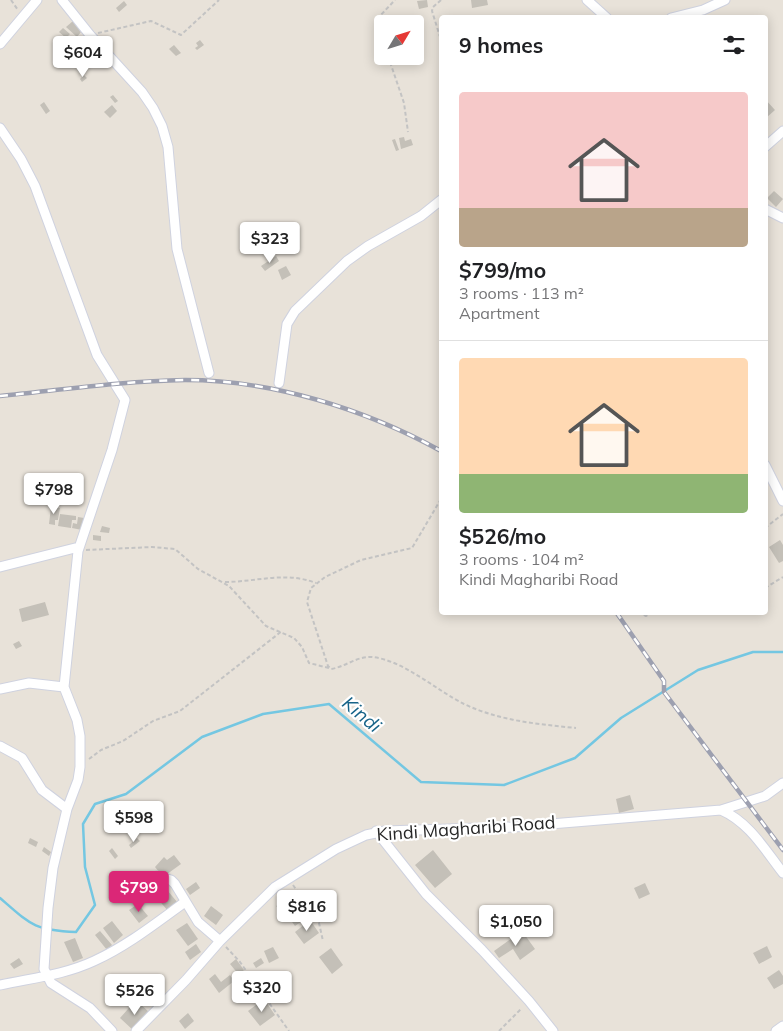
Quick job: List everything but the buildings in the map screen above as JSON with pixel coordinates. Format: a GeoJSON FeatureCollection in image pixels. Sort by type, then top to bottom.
{"type":"FeatureCollection","features":[{"type":"Feature","properties":{"kind":"street"},"geometry":{"type":"LineString","coordinates":[[0,44],[37,0]]}},
{"type":"Feature","properties":{"kind":"street"},"geometry":{"type":"LineString","coordinates":[[62,0],[90,35],[142,92],[162,126],[168,147],[177,249],[209,373]]}},
{"type":"Feature","properties":{"kind":"street"},"geometry":{"type":"LineString","coordinates":[[587,0],[604,15]]}},
{"type":"Feature","properties":{"kind":"street"},"geometry":{"type":"LineString","coordinates":[[683,15],[703,10],[725,0]]}},
{"type":"Feature","properties":{"kind":"street"},"geometry":{"type":"LineString","coordinates":[[0,128],[21,159],[35,186],[97,355],[124,400],[112,450],[79,549],[64,687],[77,720],[80,736],[80,767],[78,780],[67,809],[54,868],[48,908],[44,969],[51,983],[90,1008],[112,1031]]}},
{"type":"Feature","properties":{"kind":"street"},"geometry":{"type":"LineString","coordinates":[[768,144],[783,131]]}},
{"type":"Feature","properties":{"kind":"street"},"geometry":{"type":"LineString","coordinates":[[279,383],[288,324],[295,311],[347,261],[368,246],[421,216],[439,202]]}},
{"type":"Feature","properties":{"kind":"street"},"geometry":{"type":"LineString","coordinates":[[768,210],[783,218]]}},
{"type":"Feature","properties":{"kind":"street"},"geometry":{"type":"LineString","coordinates":[[768,471],[783,501]]}},
{"type":"Feature","properties":{"kind":"street"},"geometry":{"type":"LineString","coordinates":[[0,567],[79,549]]}},
{"type":"Feature","properties":{"kind":"street"},"geometry":{"type":"LineString","coordinates":[[0,689],[29,683],[64,687]]}},
{"type":"Feature","properties":{"kind":"street"},"geometry":{"type":"LineString","coordinates":[[0,746],[22,758],[42,790],[67,809]]}},
{"type":"Feature","properties":{"kind":"street","name":"Kindi Magharibi Road"},"geometry":{"type":"LineString","coordinates":[[136,1031],[186,980],[220,941],[275,887],[336,849],[376,831],[514,827],[721,810],[749,803],[783,784]]}},
{"type":"Feature","properties":{"kind":"street"},"geometry":{"type":"LineString","coordinates":[[721,810],[736,817],[749,830],[783,873]]}},
{"type":"Feature","properties":{"kind":"street"},"geometry":{"type":"LineString","coordinates":[[376,831],[426,894],[529,1001],[553,1031]]}},
{"type":"Feature","properties":{"kind":"street"},"geometry":{"type":"LineString","coordinates":[[157,876],[171,880],[198,922],[220,941]]}},
{"type":"Feature","properties":{"kind":"street"},"geometry":{"type":"LineString","coordinates":[[0,985],[47,977],[93,961],[134,938],[185,902]]}},
{"type":"Feature","properties":{"kind":"street"},"geometry":{"type":"LineString","coordinates":[[776,1031],[783,1026]]}},
{"type":"Feature","properties":{"kind":"path"},"geometry":{"type":"LineString","coordinates":[[10,0],[24,17]]}},
{"type":"Feature","properties":{"kind":"path"},"geometry":{"type":"LineString","coordinates":[[90,35],[139,22],[151,21],[181,35],[219,0]]}},
{"type":"Feature","properties":{"kind":"path"},"geometry":{"type":"LineString","coordinates":[[381,15],[395,0]]}},
{"type":"Feature","properties":{"kind":"path"},"geometry":{"type":"LineString","coordinates":[[439,34],[432,11],[433,7],[441,0]]}},
{"type":"Feature","properties":{"kind":"path"},"geometry":{"type":"LineString","coordinates":[[391,65],[404,103],[408,132]]}},
{"type":"Feature","properties":{"kind":"path"},"geometry":{"type":"LineString","coordinates":[[332,669],[326,663],[308,602],[308,594],[316,583],[340,569],[361,560],[412,548],[439,502]]}},
{"type":"Feature","properties":{"kind":"path"},"geometry":{"type":"LineString","coordinates":[[768,526],[783,514]]}},
{"type":"Feature","properties":{"kind":"path"},"geometry":{"type":"LineString","coordinates":[[79,549],[167,547],[180,553],[206,574],[225,582],[266,626],[282,631],[299,642],[309,664],[332,669],[362,658],[376,658],[410,673],[464,703],[509,720],[576,728]]}},
{"type":"Feature","properties":{"kind":"path"},"geometry":{"type":"LineString","coordinates":[[225,582],[280,577],[301,578],[316,583]]}},
{"type":"Feature","properties":{"kind":"path"},"geometry":{"type":"LineString","coordinates":[[768,586],[783,577]]}},
{"type":"Feature","properties":{"kind":"path"},"geometry":{"type":"LineString","coordinates":[[80,767],[101,750],[123,741],[153,721],[180,712],[282,631]]}},
{"type":"Feature","properties":{"kind":"path"},"geometry":{"type":"LineString","coordinates":[[288,878],[319,923],[323,941]]}},
{"type":"Feature","properties":{"kind":"path"},"geometry":{"type":"LineString","coordinates":[[220,941],[240,962],[289,1031]]}},
{"type":"Feature","properties":{"kind":"path"},"geometry":{"type":"LineString","coordinates":[[500,1031],[529,1001]]}},
{"type":"Feature","properties":{"kind":"waterway","name":"Kindi"},"geometry":{"type":"LineString","coordinates":[[0,898],[34,924],[51,930],[76,932],[95,905],[85,867],[83,824],[95,804],[126,794],[202,737],[263,714],[329,704],[421,782],[504,785],[575,758],[621,718],[698,670],[753,652],[783,652]]}},
{"type":"Feature","properties":{"kind":"railway"},"geometry":{"type":"LineString","coordinates":[[0,396],[162,381],[218,381],[251,385],[284,391],[350,410],[381,422],[439,450]]}},
{"type":"Feature","properties":{"kind":"railway"},"geometry":{"type":"LineString","coordinates":[[618,615],[664,681],[664,692],[783,850]]}}]}
